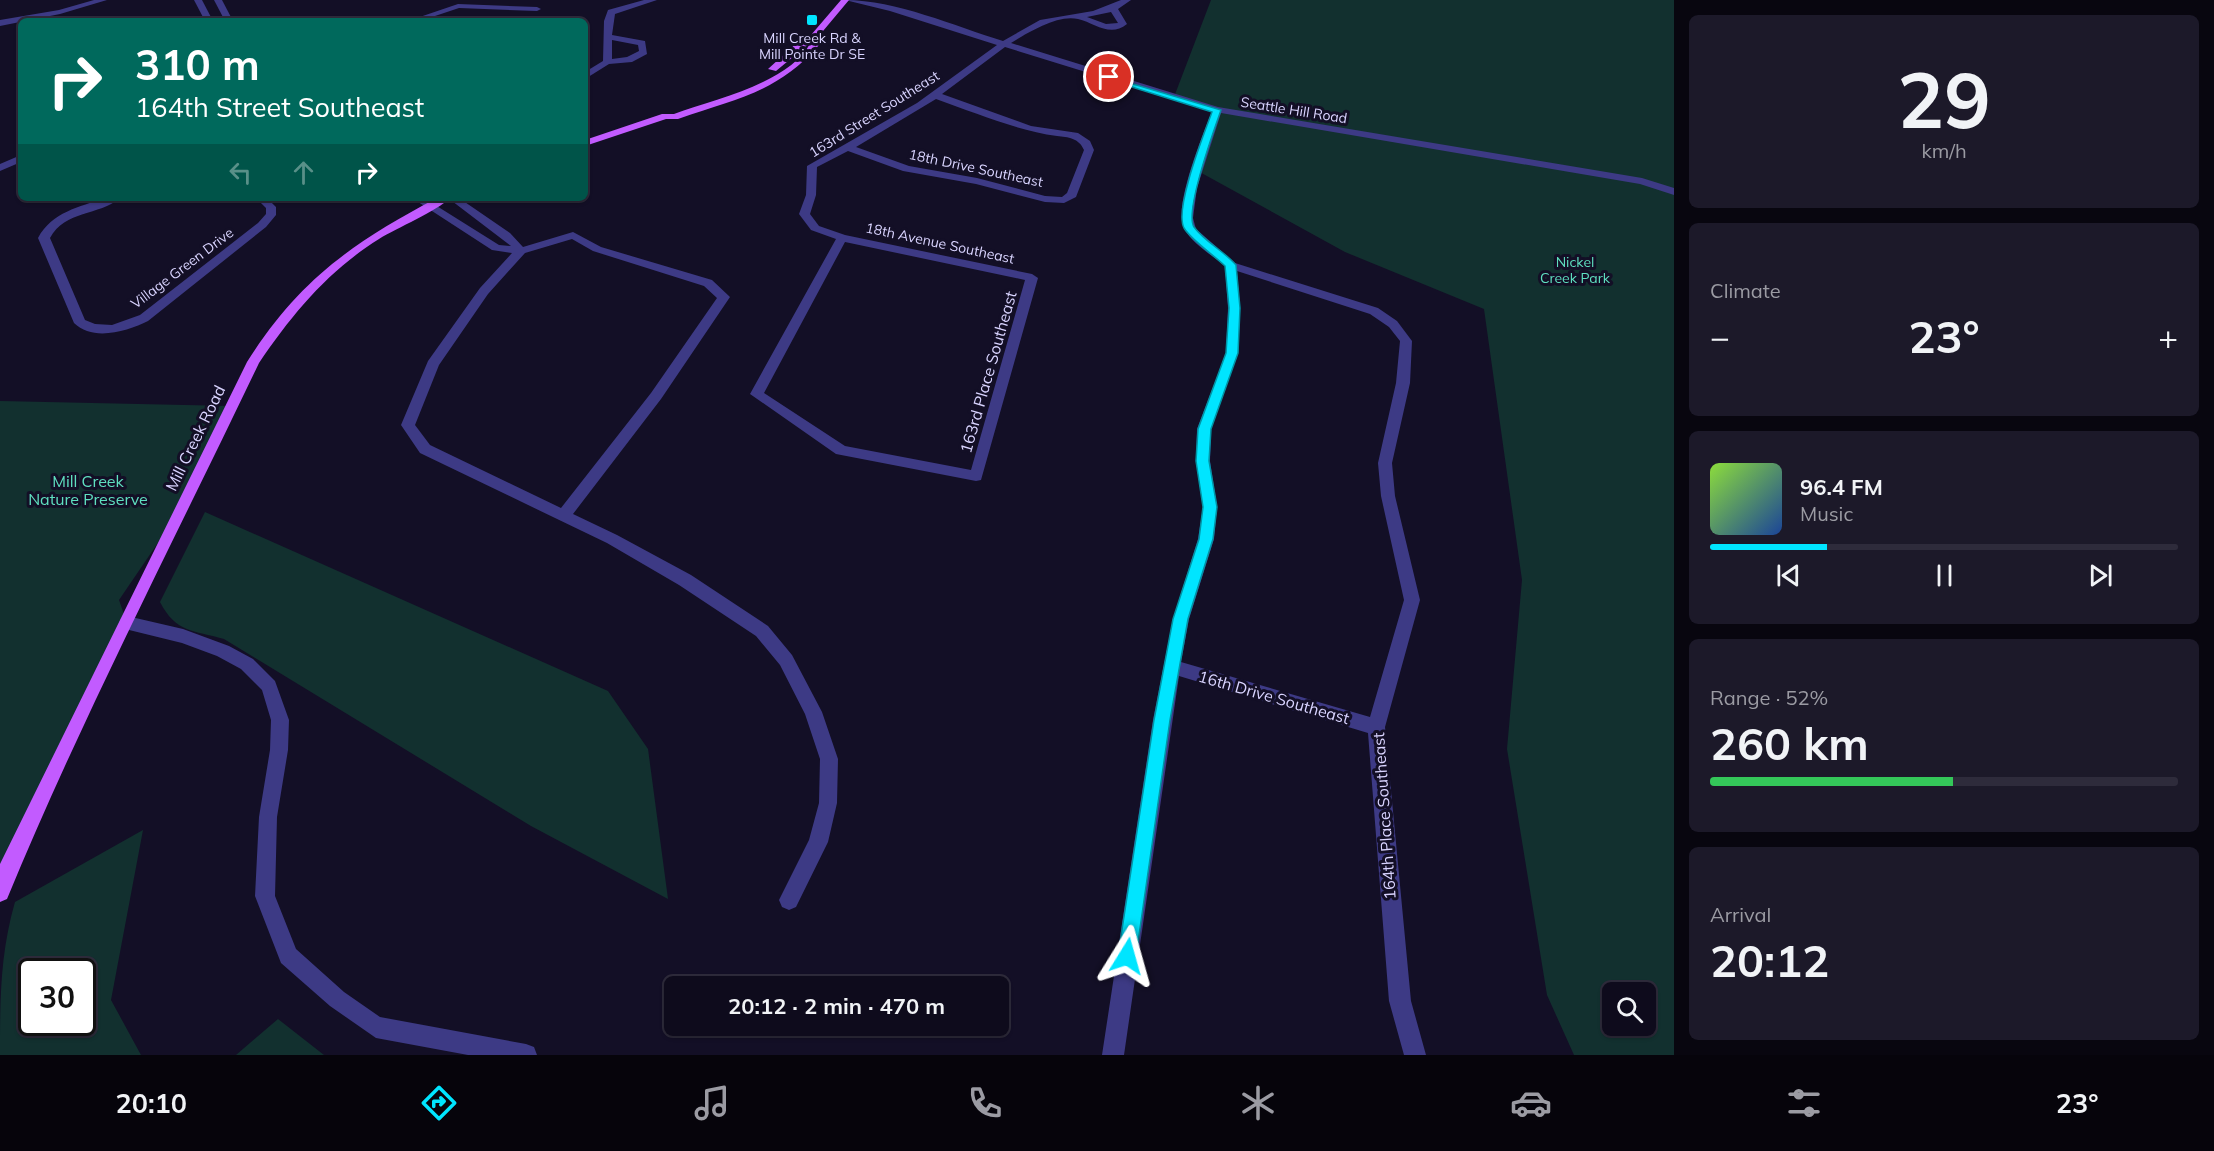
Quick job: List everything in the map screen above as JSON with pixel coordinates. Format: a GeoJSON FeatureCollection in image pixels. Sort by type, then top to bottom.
{"type":"FeatureCollection","features":[{"type":"Feature","properties":{"kind":"main road"},"geometry":{"type":"LineString","coordinates":[[588,142],[665,116],[675,117],[735,95],[745,95],[783,74],[809,51],[816,44],[814,38],[847,0]]}},
{"type":"Feature","properties":{"kind":"main road"},"geometry":{"type":"LineString","coordinates":[[588,152],[672,124],[675,117]]}},
{"type":"Feature","properties":{"kind":"main road","name":"Mill Creek Road"},"geometry":{"type":"LineString","coordinates":[[0,892],[30,821],[253,362],[284,318],[309,288],[338,262],[423,202]]}},
{"type":"Feature","properties":{"kind":"street"},"geometry":{"type":"LineString","coordinates":[[42,18],[59,16],[103,0]]}},
{"type":"Feature","properties":{"kind":"street"},"geometry":{"type":"LineString","coordinates":[[198,0],[207,18]]}},
{"type":"Feature","properties":{"kind":"street"},"geometry":{"type":"LineString","coordinates":[[218,0],[227,18]]}},
{"type":"Feature","properties":{"kind":"street"},"geometry":{"type":"LineString","coordinates":[[607,62],[608,21],[611,12],[653,0]]}},
{"type":"Feature","properties":{"kind":"street","name":"Seattle Hill Road"},"geometry":{"type":"LineString","coordinates":[[847,0],[892,9],[1217,110],[1642,181],[1674,192]]}},
{"type":"Feature","properties":{"kind":"street","name":"163rd Street Southeast"},"geometry":{"type":"LineString","coordinates":[[842,238],[815,228],[804,214],[811,195],[812,166],[848,148],[935,95],[1001,44],[1047,20],[1112,8],[1127,0]]}},
{"type":"Feature","properties":{"kind":"street"},"geometry":{"type":"LineString","coordinates":[[421,18],[458,6],[537,9]]}},
{"type":"Feature","properties":{"kind":"street"},"geometry":{"type":"LineString","coordinates":[[1077,15],[1099,25],[1120,27],[1123,20],[1112,8]]}},
{"type":"Feature","properties":{"kind":"street"},"geometry":{"type":"LineString","coordinates":[[0,23],[18,21]]}},
{"type":"Feature","properties":{"kind":"street"},"geometry":{"type":"LineString","coordinates":[[588,74],[607,62],[638,57],[644,52],[645,47],[636,40],[608,37]]}},
{"type":"Feature","properties":{"kind":"street","name":"18th Drive Southeast"},"geometry":{"type":"LineString","coordinates":[[848,148],[907,169],[977,181],[1045,199],[1064,200],[1072,195],[1089,150],[1086,142],[1074,135],[1029,129],[935,95]]}},
{"type":"Feature","properties":{"kind":"street"},"geometry":{"type":"LineString","coordinates":[[1113,1055],[1162,720],[1181,619],[1206,539],[1210,507],[1203,461],[1204,429],[1232,353],[1234,308],[1231,265],[1189,228],[1186,217],[1196,170],[1217,110]]}},
{"type":"Feature","properties":{"kind":"street"},"geometry":{"type":"LineString","coordinates":[[0,168],[18,159]]}},
{"type":"Feature","properties":{"kind":"street","name":"Village Green Drive"},"geometry":{"type":"LineString","coordinates":[[107,201],[60,219],[52,225],[44,238],[80,323],[93,328],[112,329],[129,326],[159,308],[262,225],[271,215],[271,207],[264,201]]}},
{"type":"Feature","properties":{"kind":"street"},"geometry":{"type":"LineString","coordinates":[[456,201],[511,238],[521,251]]}},
{"type":"Feature","properties":{"kind":"street"},"geometry":{"type":"LineString","coordinates":[[423,202],[496,248],[521,251],[573,235],[597,249],[708,283],[724,297],[656,396],[564,515]]}},
{"type":"Feature","properties":{"kind":"street","name":"18th Avenue Southeast"},"geometry":{"type":"LineString","coordinates":[[842,238],[1032,278]]}},
{"type":"Feature","properties":{"kind":"street","name":"163rd Place Southeast"},"geometry":{"type":"LineString","coordinates":[[842,238],[757,394],[842,450],[976,476],[1032,278]]}},
{"type":"Feature","properties":{"kind":"street"},"geometry":{"type":"LineString","coordinates":[[521,251],[484,291],[433,364],[408,425],[425,449],[564,515],[685,580],[762,631],[786,660],[813,712],[830,759],[828,803],[818,842],[789,900]]}},
{"type":"Feature","properties":{"kind":"street","name":"164th Place Southeast"},"geometry":{"type":"LineString","coordinates":[[1231,265],[1374,311],[1393,324],[1406,341],[1403,383],[1385,463],[1388,496],[1412,600],[1376,727],[1400,1001],[1415,1055]]}},
{"type":"Feature","properties":{"kind":"street"},"geometry":{"type":"LineString","coordinates":[[127,623],[183,636],[223,651],[247,664],[269,686],[280,720],[279,750],[268,817],[265,896],[288,956],[337,999],[376,1027],[526,1055]]}},
{"type":"Feature","properties":{"kind":"street","name":"16th Drive Southeast"},"geometry":{"type":"LineString","coordinates":[[1172,667],[1376,727]]}},
{"type":"Feature","properties":{"kind":"green space","name":"Nickel Creek Park"},"geometry":{"type":"Polygon","coordinates":[[[1211,0],[1674,0],[1674,1055],[1574,1055],[1547,995],[1507,749],[1522,580],[1484,309],[1345,252],[1196,170],[1217,111],[1174,97],[1211,0]]]}},
{"type":"Feature","properties":{"kind":"green space","name":"Mill Creek Nature Preserve"},"geometry":{"type":"Polygon","coordinates":[[[0,401],[231,406],[185,503],[119,600],[127,623],[0,892],[0,401]]]}},
{"type":"Feature","properties":{"kind":"green space"},"geometry":{"type":"Polygon","coordinates":[[[205,512],[608,691],[648,749],[668,899],[531,826],[224,639],[194,632],[172,620],[160,602],[205,512]]]}},
{"type":"Feature","properties":{"kind":"green space"},"geometry":{"type":"Polygon","coordinates":[[[143,830],[111,1000],[141,1055],[0,1055],[1,996],[10,921],[15,902],[143,830]]]}},
{"type":"Feature","properties":{"kind":"green space"},"geometry":{"type":"Polygon","coordinates":[[[278,1019],[324,1055],[236,1055],[278,1019]]]}},
{"type":"Feature","properties":{"kind":"place","name":"Mill Creek Rd & Mill Pointe Dr SE"},"geometry":{"type":"Point","coordinates":[812,20]}},
{"type":"Feature","properties":{"kind":"route"},"geometry":{"type":"LineString","coordinates":[[1109,77],[1217,110],[1196,170],[1186,217],[1189,228],[1231,265],[1234,308],[1232,353],[1204,429],[1203,461],[1210,507],[1206,539],[1181,619],[1162,720],[1127,956]]}}]}
